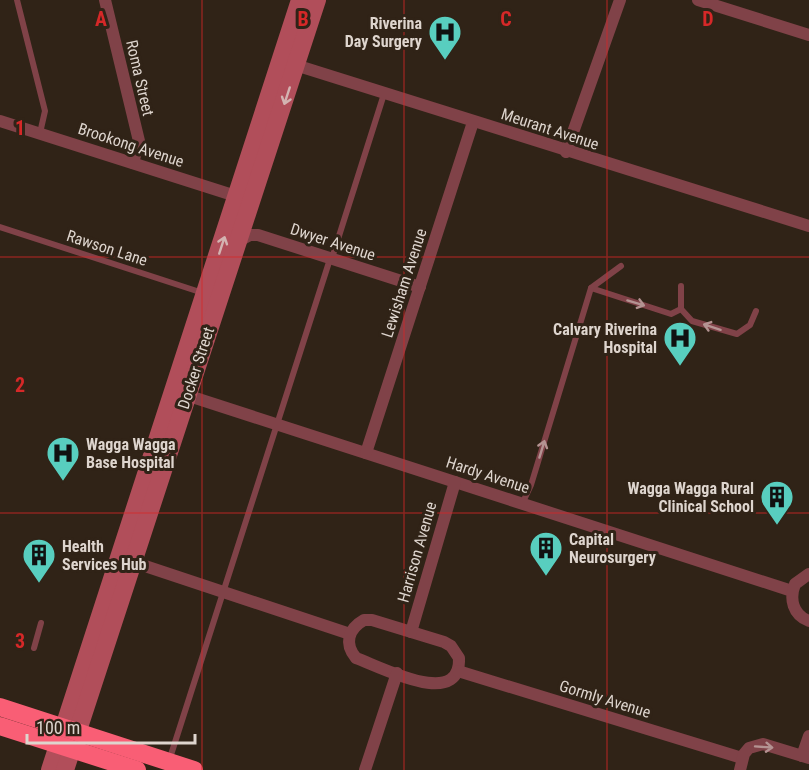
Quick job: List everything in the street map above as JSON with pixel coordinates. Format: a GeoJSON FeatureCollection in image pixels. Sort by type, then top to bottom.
{"type":"FeatureCollection","features":[{"type":"Feature","properties":{"kind":"highway"},"geometry":{"type":"LineString","coordinates":[[0,707],[72,730],[167,766],[195,770]]}},
{"type":"Feature","properties":{"kind":"highway"},"geometry":{"type":"LineString","coordinates":[[0,726],[137,770]]}},
{"type":"Feature","properties":{"kind":"main road","name":"Docker Street"},"geometry":{"type":"LineString","coordinates":[[289,63],[300,0]]}},
{"type":"Feature","properties":{"kind":"main road","name":"Docker Street"},"geometry":{"type":"LineString","coordinates":[[50,770],[65,748],[133,562],[206,294],[245,199],[289,63],[317,0]]}},
{"type":"Feature","properties":{"kind":"main road","name":"Docker Street"},"geometry":{"type":"LineString","coordinates":[[72,730],[180,393],[237,242],[245,199]]}},
{"type":"Feature","properties":{"kind":"main road","name":"Docker Street"},"geometry":{"type":"LineString","coordinates":[[65,748],[65,770]]}},
{"type":"Feature","properties":{"kind":"street","name":"Roma Street"},"geometry":{"type":"LineString","coordinates":[[105,0],[138,141],[133,163]]}},
{"type":"Feature","properties":{"kind":"street"},"geometry":{"type":"LineString","coordinates":[[566,152],[620,0]]}},
{"type":"Feature","properties":{"kind":"street"},"geometry":{"type":"LineString","coordinates":[[698,0],[809,35]]}},
{"type":"Feature","properties":{"kind":"street","name":"Meurant Avenue"},"geometry":{"type":"LineString","coordinates":[[289,63],[566,152],[809,226]]}},
{"type":"Feature","properties":{"kind":"street","name":"Brookong Avenue"},"geometry":{"type":"LineString","coordinates":[[0,121],[245,199]]}},
{"type":"Feature","properties":{"kind":"street","name":"Lewisham Avenue"},"geometry":{"type":"LineString","coordinates":[[366,453],[473,122]]}},
{"type":"Feature","properties":{"kind":"street","name":"Dwyer Avenue"},"geometry":{"type":"LineString","coordinates":[[237,242],[250,235],[258,235],[420,287]]}},
{"type":"Feature","properties":{"kind":"street","name":"Hardy Avenue"},"geometry":{"type":"LineString","coordinates":[[180,393],[792,591]]}},
{"type":"Feature","properties":{"kind":"street","name":"Harrison Avenue"},"geometry":{"type":"LineString","coordinates":[[411,632],[454,482]]}},
{"type":"Feature","properties":{"kind":"street"},"geometry":{"type":"LineString","coordinates":[[133,562],[350,634]]}},
{"type":"Feature","properties":{"kind":"street"},"geometry":{"type":"LineString","coordinates":[[809,574],[795,584],[792,591],[794,606],[799,614],[809,621]]}},
{"type":"Feature","properties":{"kind":"street"},"geometry":{"type":"LineString","coordinates":[[372,620],[411,632],[451,646],[459,658],[458,671],[452,680],[438,686],[397,674],[356,658],[349,645],[350,634],[357,624],[372,620]]}},
{"type":"Feature","properties":{"kind":"street","name":"Gormly Avenue"},"geometry":{"type":"LineString","coordinates":[[458,671],[741,764],[749,748],[763,744],[806,757]]}},
{"type":"Feature","properties":{"kind":"street"},"geometry":{"type":"LineString","coordinates":[[365,770],[397,674]]}},
{"type":"Feature","properties":{"kind":"street"},"geometry":{"type":"LineString","coordinates":[[806,757],[809,736]]}},
{"type":"Feature","properties":{"kind":"lane"},"geometry":{"type":"LineString","coordinates":[[17,0],[45,111],[40,134]]}},
{"type":"Feature","properties":{"kind":"lane"},"geometry":{"type":"LineString","coordinates":[[167,766],[384,94]]}},
{"type":"Feature","properties":{"kind":"lane","name":"Rawson Lane"},"geometry":{"type":"LineString","coordinates":[[0,227],[206,294]]}},
{"type":"Feature","properties":{"kind":"lane"},"geometry":{"type":"LineString","coordinates":[[522,504],[531,485],[591,288],[621,266]]}},
{"type":"Feature","properties":{"kind":"lane"},"geometry":{"type":"LineString","coordinates":[[681,286],[681,309],[692,321],[737,334],[750,325],[756,311]]}},
{"type":"Feature","properties":{"kind":"lane"},"geometry":{"type":"LineString","coordinates":[[591,288],[671,314],[681,309]]}},
{"type":"Feature","properties":{"kind":"lane"},"geometry":{"type":"LineString","coordinates":[[34,648],[41,623]]}},
{"type":"Feature","properties":{"kind":"place","name":"Riverina Day Surgery"},"geometry":{"type":"Point","coordinates":[445,61]}},
{"type":"Feature","properties":{"kind":"place","name":"Calvary Riverina Hospital"},"geometry":{"type":"Point","coordinates":[680,367]}},
{"type":"Feature","properties":{"kind":"place","name":"Wagga Wagga Base Hospital"},"geometry":{"type":"Point","coordinates":[63,482]}},
{"type":"Feature","properties":{"kind":"place","name":"Wagga Wagga Rural Clinical School"},"geometry":{"type":"Point","coordinates":[777,526]}},
{"type":"Feature","properties":{"kind":"place","name":"Capital Neurosurgery"},"geometry":{"type":"Point","coordinates":[546,577]}},
{"type":"Feature","properties":{"kind":"place","name":"Health Services Hub"},"geometry":{"type":"Point","coordinates":[39,584]}}]}
